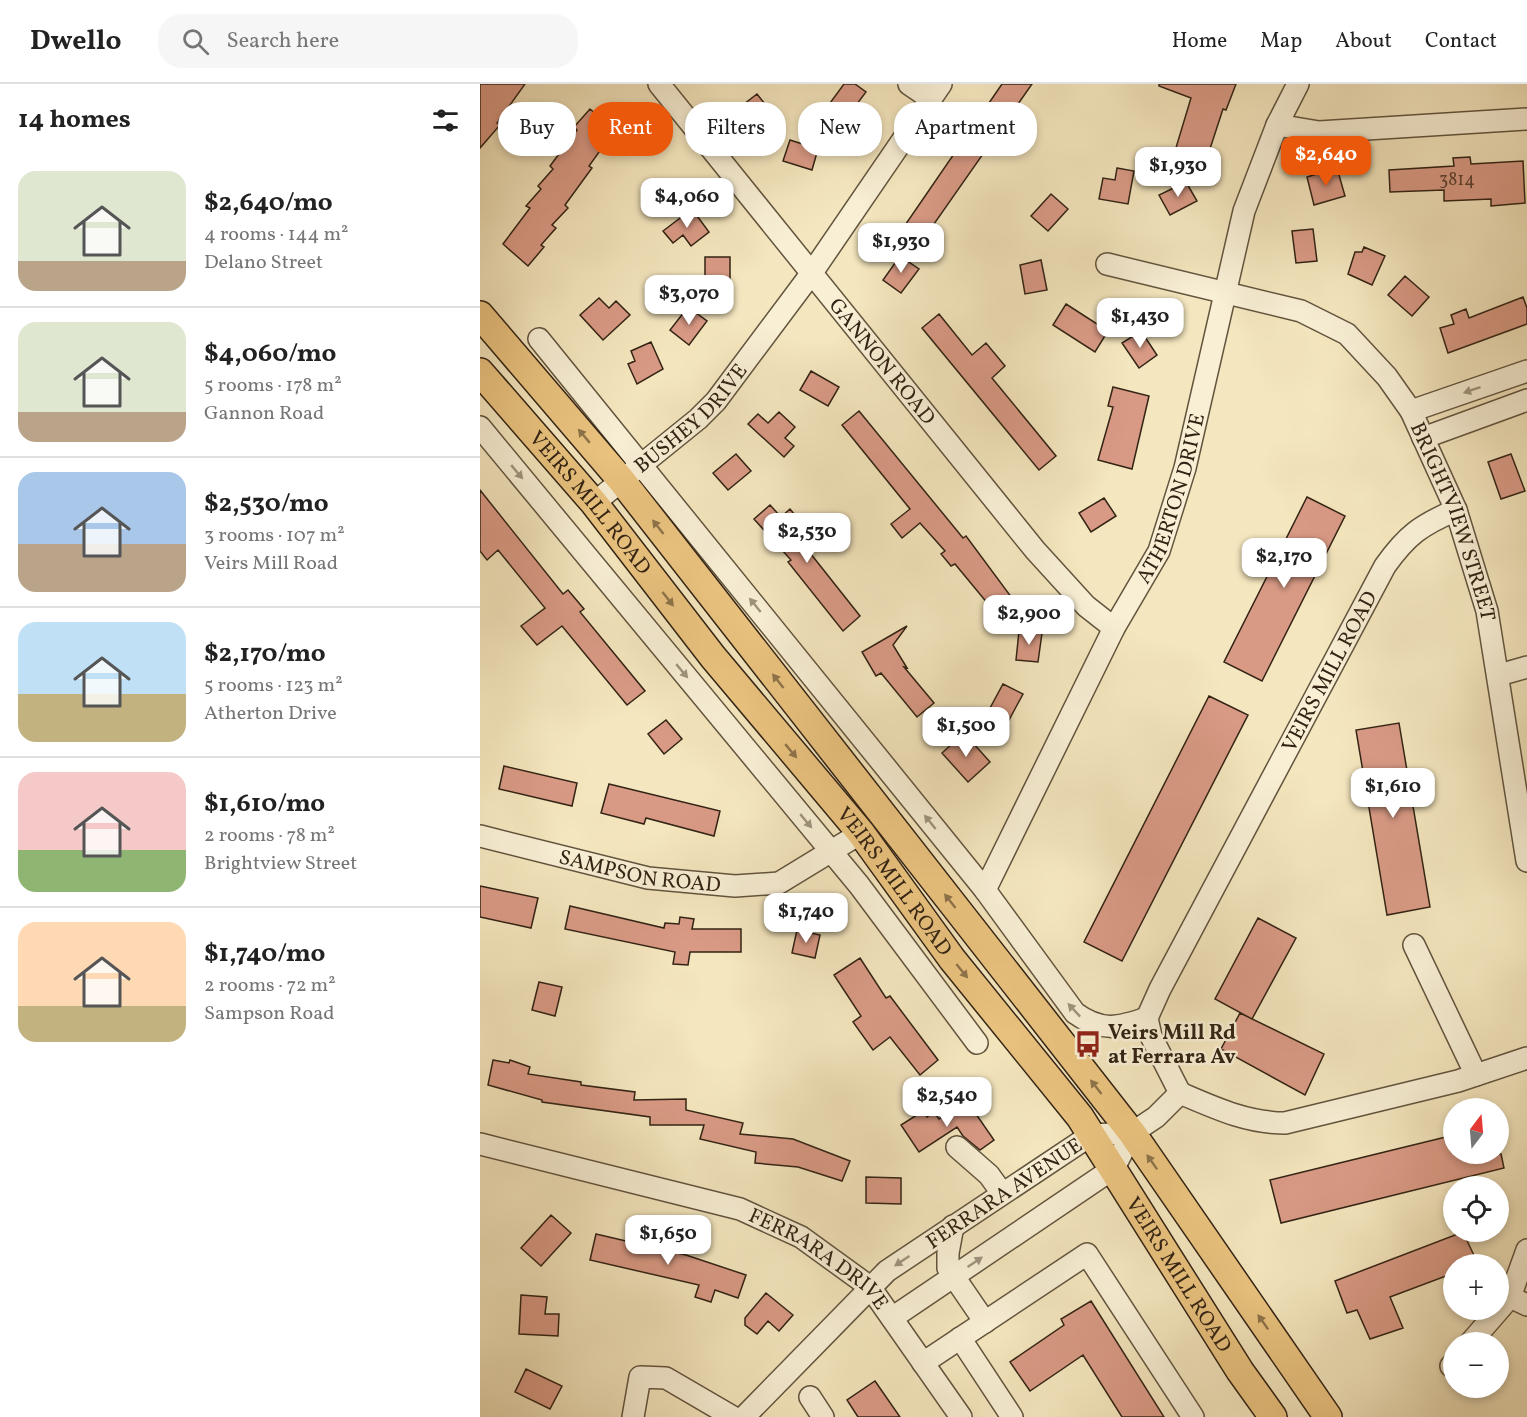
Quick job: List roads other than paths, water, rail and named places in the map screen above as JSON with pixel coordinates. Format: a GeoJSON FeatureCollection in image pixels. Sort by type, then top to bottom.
{"type":"FeatureCollection","features":[{"type":"Feature","properties":{"kind":"main road","name":"VEIRS MILL ROAD"},"geometry":{"type":"LineString","coordinates":[[480,315],[632,473],[1132,1133],[1328,1417]]}},
{"type":"Feature","properties":{"kind":"main road","name":"VEIRS MILL ROAD"},"geometry":{"type":"LineString","coordinates":[[480,372],[594,503],[713,657],[861,833],[952,959],[1080,1117],[1240,1371],[1273,1417]]}},
{"type":"Feature","properties":{"kind":"main road"},"geometry":{"type":"LineString","coordinates":[[1240,1371],[1266,1417]]}},
{"type":"Feature","properties":{"kind":"street","name":"GANNON ROAD"},"geometry":{"type":"LineString","coordinates":[[659,84],[1035,550],[1086,606],[1114,628]]}},
{"type":"Feature","properties":{"kind":"street"},"geometry":{"type":"LineString","coordinates":[[909,84],[936,92]]}},
{"type":"Feature","properties":{"kind":"street","name":"ATHERTON DRIVE"},"geometry":{"type":"LineString","coordinates":[[985,890],[1114,628],[1159,551],[1185,468],[1244,211],[1277,125],[1298,84]]}},
{"type":"Feature","properties":{"kind":"street","name":"BUSHEY DRIVE"},"geometry":{"type":"LineString","coordinates":[[594,503],[698,419],[716,401],[811,274],[936,92]]}},
{"type":"Feature","properties":{"kind":"street"},"geometry":{"type":"LineString","coordinates":[[1277,125],[1320,132],[1527,119]]}},
{"type":"Feature","properties":{"kind":"street","name":"BRIGHTVIEW STREET"},"geometry":{"type":"LineString","coordinates":[[1107,264],[1300,311],[1347,334],[1387,377],[1411,411],[1456,510],[1487,611],[1527,861]]}},
{"type":"Feature","properties":{"kind":"street","name":"VEIRS MILL ROAD"},"geometry":{"type":"LineString","coordinates":[[539,339],[632,473],[985,890],[1075,1013],[1094,1024],[1108,1027],[1119,1027],[1147,1018],[1160,988],[1385,566],[1402,542],[1415,530],[1456,510]]}},
{"type":"Feature","properties":{"kind":"street"},"geometry":{"type":"LineString","coordinates":[[1411,411],[1527,370]]}},
{"type":"Feature","properties":{"kind":"street"},"geometry":{"type":"LineString","coordinates":[[1423,438],[1527,400]]}},
{"type":"Feature","properties":{"kind":"street","name":"VEIRS MILL ROAD"},"geometry":{"type":"LineString","coordinates":[[480,427],[859,885],[977,1043]]}},
{"type":"Feature","properties":{"kind":"street"},"geometry":{"type":"LineString","coordinates":[[1499,675],[1527,667]]}},
{"type":"Feature","properties":{"kind":"street","name":"SAMPSON ROAD"},"geometry":{"type":"LineString","coordinates":[[480,836],[648,878],[735,886],[779,883],[861,833]]}},
{"type":"Feature","properties":{"kind":"street"},"geometry":{"type":"LineString","coordinates":[[1414,945],[1476,1075]]}},
{"type":"Feature","properties":{"kind":"street"},"geometry":{"type":"LineString","coordinates":[[1147,1018],[1151,1036],[1180,1093],[1245,1119],[1264,1123],[1285,1123],[1476,1075],[1527,1058]]}},
{"type":"Feature","properties":{"kind":"street"},"geometry":{"type":"LineString","coordinates":[[1132,1133],[1156,1117],[1180,1093]]}},
{"type":"Feature","properties":{"kind":"street","name":"FERRARA AVENUE"},"geometry":{"type":"LineString","coordinates":[[744,1417],[887,1271],[1091,1135],[1132,1133]]}},
{"type":"Feature","properties":{"kind":"street","name":"FERRARA AVENUE"},"geometry":{"type":"LineString","coordinates":[[892,1318],[1114,1168],[1132,1133]]}},
{"type":"Feature","properties":{"kind":"street","name":"FERRARA DRIVE"},"geometry":{"type":"LineString","coordinates":[[480,1144],[740,1209],[801,1237],[870,1287],[961,1417]]}},
{"type":"Feature","properties":{"kind":"street"},"geometry":{"type":"LineString","coordinates":[[957,1147],[989,1175],[1002,1193]]}},
{"type":"Feature","properties":{"kind":"street"},"geometry":{"type":"LineString","coordinates":[[953,1226],[948,1268],[985,1322]]}},
{"type":"Feature","properties":{"kind":"street"},"geometry":{"type":"LineString","coordinates":[[1482,1332],[1518,1301],[1527,1250]]}},
{"type":"Feature","properties":{"kind":"street"},"geometry":{"type":"LineString","coordinates":[[923,1363],[1087,1254],[1193,1417]]}},
{"type":"Feature","properties":{"kind":"street"},"geometry":{"type":"LineString","coordinates":[[960,1338],[1012,1417]]}},
{"type":"Feature","properties":{"kind":"street"},"geometry":{"type":"LineString","coordinates":[[633,1417],[640,1377],[666,1378],[733,1417]]}},
{"type":"Feature","properties":{"kind":"street"},"geometry":{"type":"LineString","coordinates":[[810,1397],[823,1417]]}},
{"type":"Feature","properties":{"kind":"place","name":"Veirs Mill Rd at Ferrara Av"},"geometry":{"type":"Point","coordinates":[1088,1044]}}]}
